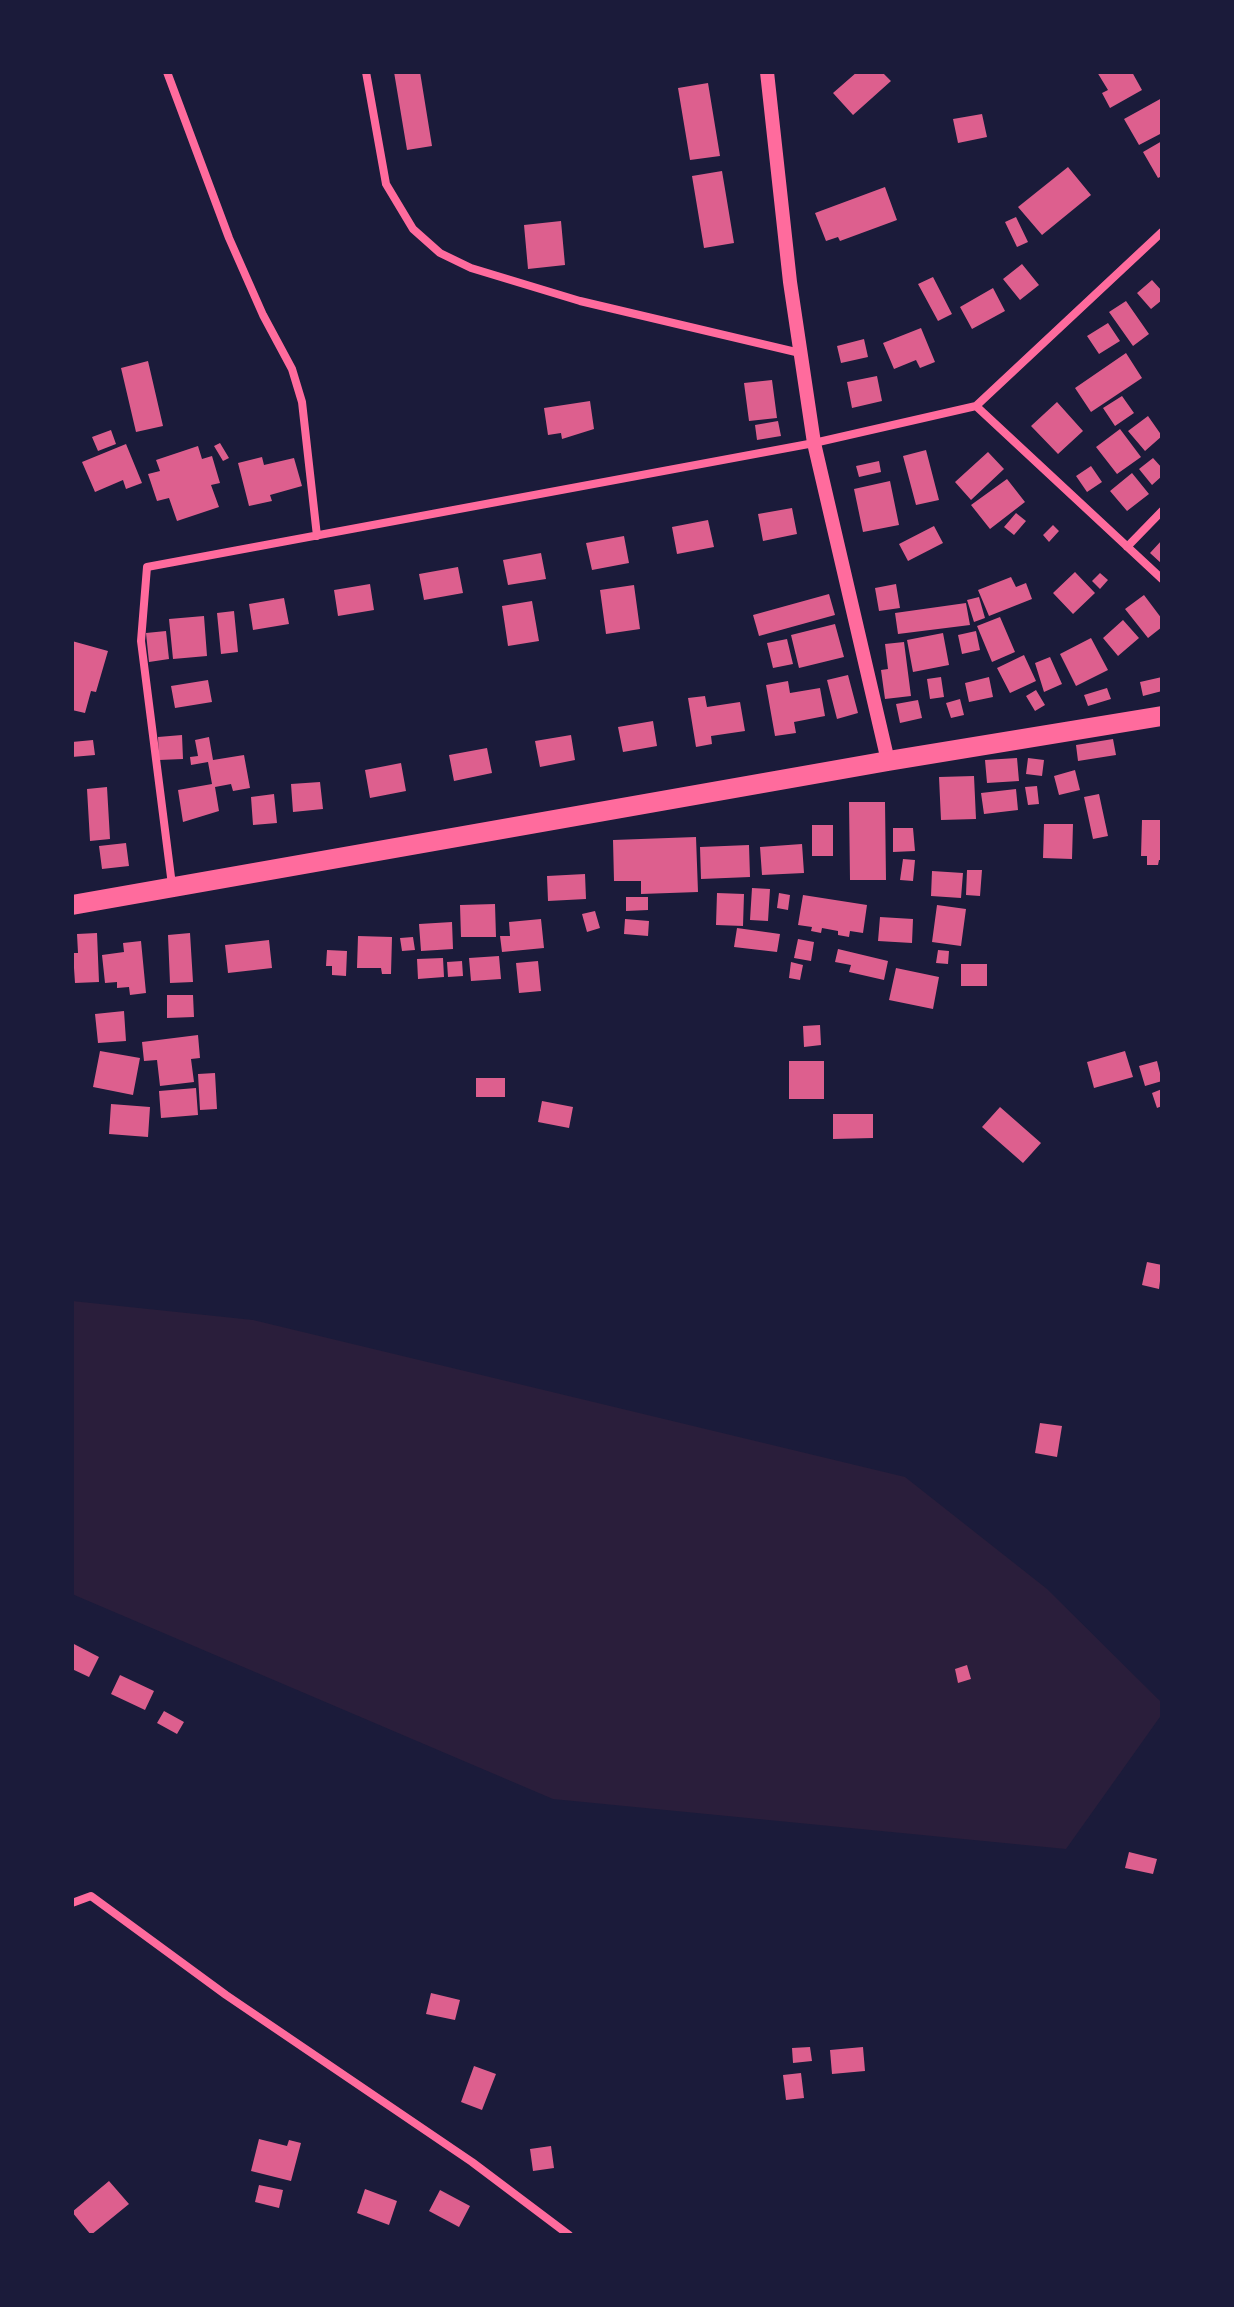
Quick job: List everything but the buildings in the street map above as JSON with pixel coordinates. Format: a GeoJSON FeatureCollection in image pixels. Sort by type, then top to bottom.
{"type":"FeatureCollection","features":[{"type":"Feature","properties":{"kind":"highway"},"geometry":{"type":"LineString","coordinates":[[72,905],[888,761],[1162,716]]}},
{"type":"Feature","properties":{"kind":"street"},"geometry":{"type":"LineString","coordinates":[[167,72],[229,238],[263,315],[292,369],[302,402],[317,536]]}},
{"type":"Feature","properties":{"kind":"street"},"geometry":{"type":"LineString","coordinates":[[366,72],[386,184],[413,229],[440,253],[471,268],[580,301],[800,353]]}},
{"type":"Feature","properties":{"kind":"street"},"geometry":{"type":"LineString","coordinates":[[767,72],[800,353],[814,443],[888,761]]}},
{"type":"Feature","properties":{"kind":"street"},"geometry":{"type":"LineString","coordinates":[[172,888],[141,641],[147,567],[814,443],[976,406],[1162,232]]}},
{"type":"Feature","properties":{"kind":"street"},"geometry":{"type":"LineString","coordinates":[[976,406],[1162,579]]}},
{"type":"Feature","properties":{"kind":"street"},"geometry":{"type":"LineString","coordinates":[[1127,547],[1162,511]]}},
{"type":"Feature","properties":{"kind":"street"},"geometry":{"type":"LineString","coordinates":[[72,1903],[91,1896],[226,1995],[472,2162],[569,2235]]}},
{"type":"Feature","properties":{"kind":"shaded area"},"geometry":{"type":"Polygon","coordinates":[[[72,1301],[253,1320],[905,1477],[1047,1589],[1162,1703],[1162,1714],[1066,1849],[553,1799],[72,1594],[72,1301]]]}}]}
